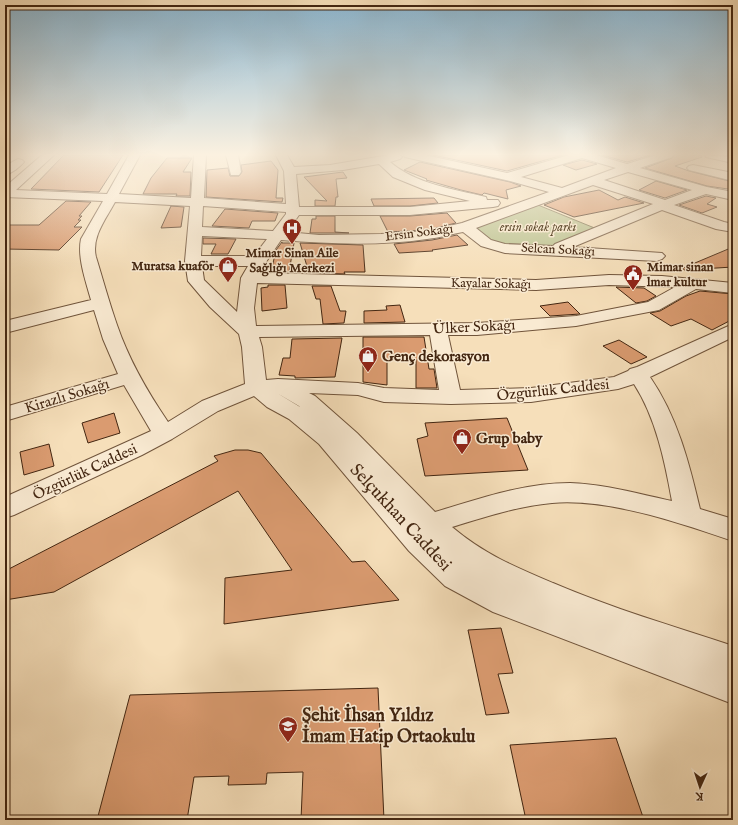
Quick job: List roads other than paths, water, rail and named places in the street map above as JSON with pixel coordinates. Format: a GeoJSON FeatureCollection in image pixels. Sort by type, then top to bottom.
{"type":"FeatureCollection","features":[{"type":"Feature","properties":{"kind":"street"},"geometry":{"type":"LineString","coordinates":[[14,194],[198,202],[292,210],[410,211],[493,203]]}},
{"type":"Feature","properties":{"kind":"street"},"geometry":{"type":"LineString","coordinates":[[114,194],[88,239],[86,257],[91,266],[100,303],[130,377],[164,434]]}},
{"type":"Feature","properties":{"kind":"street"},"geometry":{"type":"LineString","coordinates":[[198,194],[193,261],[196,281],[250,340]]}},
{"type":"Feature","properties":{"kind":"street"},"geometry":{"type":"LineString","coordinates":[[270,391],[250,340],[245,308],[249,278],[258,261],[293,214],[291,194]]}},
{"type":"Feature","properties":{"kind":"street"},"geometry":{"type":"LineString","coordinates":[[455,194],[493,203],[520,207]]}},
{"type":"Feature","properties":{"kind":"street","name":"Ersin Sokağı"},"geometry":{"type":"LineString","coordinates":[[195,231],[235,232],[319,239],[406,237],[441,233],[466,227],[559,194]]}},
{"type":"Feature","properties":{"kind":"street"},"geometry":{"type":"LineString","coordinates":[[630,194],[722,226],[733,228]]}},
{"type":"Feature","properties":{"kind":"street"},"geometry":{"type":"LineString","coordinates":[[556,249],[663,205],[695,194]]}},
{"type":"Feature","properties":{"kind":"street"},"geometry":{"type":"LineString","coordinates":[[721,194],[733,196]]}},
{"type":"Feature","properties":{"kind":"street","name":"Selcan Sokağı"},"geometry":{"type":"LineString","coordinates":[[466,227],[486,243],[505,248],[556,249],[657,256]]}},
{"type":"Feature","properties":{"kind":"street"},"geometry":{"type":"LineString","coordinates":[[193,261],[258,261]]}},
{"type":"Feature","properties":{"kind":"street","name":"Kayalar Sokağı"},"geometry":{"type":"LineString","coordinates":[[249,278],[528,285],[609,280],[694,284],[733,288]]}},
{"type":"Feature","properties":{"kind":"street","name":"Ülker Sokağı"},"geometry":{"type":"LineString","coordinates":[[250,340],[477,328],[576,321],[652,306],[694,284]]}},
{"type":"Feature","properties":{"kind":"street"},"geometry":{"type":"LineString","coordinates":[[5,327],[100,303]]}},
{"type":"Feature","properties":{"kind":"street"},"geometry":{"type":"LineString","coordinates":[[438,329],[451,397]]}},
{"type":"Feature","properties":{"kind":"street","name":"Özgürlük Caddesi"},"geometry":{"type":"LineString","coordinates":[[270,391],[307,401],[359,399],[384,395],[451,397],[531,395],[618,383],[733,330]]}},
{"type":"Feature","properties":{"kind":"street"},"geometry":{"type":"LineString","coordinates":[[715,339],[733,349]]}},
{"type":"Feature","properties":{"kind":"street"},"geometry":{"type":"LineString","coordinates":[[637,373],[654,400],[680,472],[688,515]]}},
{"type":"Feature","properties":{"kind":"street","name":"Kirazlı Sokağı"},"geometry":{"type":"LineString","coordinates":[[5,414],[130,377]]}},
{"type":"Feature","properties":{"kind":"street","name":"Özgürlük Caddesi"},"geometry":{"type":"LineString","coordinates":[[5,508],[134,450],[164,434],[244,406],[270,391],[358,389],[384,395]]}},
{"type":"Feature","properties":{"kind":"street","name":"Selçukhan Caddesi"},"geometry":{"type":"LineString","coordinates":[[270,391],[327,438],[419,543],[455,577],[504,603],[733,687]]}},
{"type":"Feature","properties":{"kind":"street","name":"Selçukhan Caddesi"},"geometry":{"type":"LineString","coordinates":[[307,401],[349,439],[430,524],[460,550],[494,572],[581,609],[733,662]]}},
{"type":"Feature","properties":{"kind":"street"},"geometry":{"type":"LineString","coordinates":[[430,524],[514,500],[555,493],[603,496],[688,515],[733,530]]}},
{"type":"Feature","properties":{"kind":"place","name":"Mimar Sinan Aile Sağlığı Merkezi"},"geometry":{"type":"Point","coordinates":[292,245]}},
{"type":"Feature","properties":{"kind":"place","name":"Muratsa kuaför"},"geometry":{"type":"Point","coordinates":[228,283]}},
{"type":"Feature","properties":{"kind":"place","name":"Mimar sinan lmar kultur"},"geometry":{"type":"Point","coordinates":[633,291]}},
{"type":"Feature","properties":{"kind":"place","name":"Genç dekorasyon"},"geometry":{"type":"Point","coordinates":[368,373]}},
{"type":"Feature","properties":{"kind":"place","name":"Grup baby"},"geometry":{"type":"Point","coordinates":[462,455]}},
{"type":"Feature","properties":{"kind":"place","name":"Şehit İhsan Yıldız İmam Hatip Ortaokulu"},"geometry":{"type":"Point","coordinates":[288,743]}},
{"type":"Feature","properties":{"kind":"park label","name":"ersin sokak parkı"},"geometry":{"type":"Point","coordinates":[538,227]}}]}
